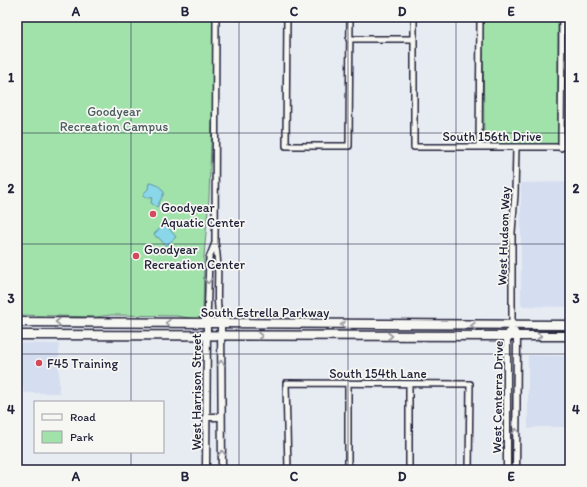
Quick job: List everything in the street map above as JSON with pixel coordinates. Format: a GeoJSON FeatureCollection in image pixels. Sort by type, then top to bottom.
{"type":"FeatureCollection","features":[{"type":"Feature","properties":{"kind":"main road","name":"South Estrella Parkway"},"geometry":{"type":"LineString","coordinates":[[17,322],[512,326],[570,325]]}},
{"type":"Feature","properties":{"kind":"main road"},"geometry":{"type":"LineString","coordinates":[[61,335],[70,327],[88,327],[97,322]]}},
{"type":"Feature","properties":{"kind":"main road","name":"South Estrella Parkway"},"geometry":{"type":"LineString","coordinates":[[17,335],[570,336]]}},
{"type":"Feature","properties":{"kind":"street","name":"West Harrison Street"},"geometry":{"type":"LineString","coordinates":[[216,17],[214,243],[217,253],[218,312],[221,324],[222,470]]}},
{"type":"Feature","properties":{"kind":"street"},"geometry":{"type":"LineString","coordinates":[[287,17],[286,146],[349,146],[350,17]]}},
{"type":"Feature","properties":{"kind":"street"},"geometry":{"type":"LineString","coordinates":[[349,39],[414,39],[414,17]]}},
{"type":"Feature","properties":{"kind":"street"},"geometry":{"type":"LineString","coordinates":[[480,17],[480,147]]}},
{"type":"Feature","properties":{"kind":"street"},"geometry":{"type":"LineString","coordinates":[[562,17],[562,148]]}},
{"type":"Feature","properties":{"kind":"street","name":"South 156th Drive"},"geometry":{"type":"LineString","coordinates":[[414,39],[414,147],[570,148]]}},
{"type":"Feature","properties":{"kind":"street","name":"West Hudson Way"},"geometry":{"type":"LineString","coordinates":[[512,326],[512,232],[516,148]]}},
{"type":"Feature","properties":{"kind":"street","name":"West Harrison Street"},"geometry":{"type":"LineString","coordinates":[[206,470],[209,258],[214,243]]}},
{"type":"Feature","properties":{"kind":"street","name":"West Centerra Drive"},"geometry":{"type":"LineString","coordinates":[[512,326],[517,336],[516,470]]}},
{"type":"Feature","properties":{"kind":"street","name":"West Centerra Drive"},"geometry":{"type":"LineString","coordinates":[[507,470],[507,336],[512,326]]}},
{"type":"Feature","properties":{"kind":"street","name":"South 154th Lane"},"geometry":{"type":"LineString","coordinates":[[288,470],[286,383],[470,384],[469,470]]}},
{"type":"Feature","properties":{"kind":"street"},"geometry":{"type":"LineString","coordinates":[[348,384],[348,470]]}},
{"type":"Feature","properties":{"kind":"street"},"geometry":{"type":"LineString","coordinates":[[408,470],[410,384]]}},
{"type":"Feature","properties":{"kind":"street"},"geometry":{"type":"LineString","coordinates":[[206,417],[221,418]]}},
{"type":"Feature","properties":{"kind":"shaded area"},"geometry":{"type":"Polygon","coordinates":[[[570,182],[570,307],[521,306],[521,183],[570,182]]]}},
{"type":"Feature","properties":{"kind":"shaded area"},"geometry":{"type":"Polygon","coordinates":[[[17,343],[59,344],[59,393],[24,393],[24,389],[17,389],[17,343]]]}},
{"type":"Feature","properties":{"kind":"shaded area"},"geometry":{"type":"Polygon","coordinates":[[[528,355],[570,356],[570,427],[539,427],[528,429],[528,355]]]}},
{"type":"Feature","properties":{"kind":"green space","name":"Goodyear Recreation Campus"},"geometry":{"type":"Polygon","coordinates":[[[17,17],[217,17],[209,198],[204,256],[203,313],[200,318],[196,319],[177,316],[111,315],[96,317],[17,315],[17,17]]]}},
{"type":"Feature","properties":{"kind":"green space"},"geometry":{"type":"Polygon","coordinates":[[[529,17],[529,19],[558,18],[558,144],[484,144],[483,18],[529,17]]]}},
{"type":"Feature","properties":{"kind":"water"},"geometry":{"type":"Polygon","coordinates":[[[149,183],[158,186],[164,193],[157,207],[151,203],[152,197],[144,197],[143,194],[148,189],[149,183]]]}},
{"type":"Feature","properties":{"kind":"water"},"geometry":{"type":"Polygon","coordinates":[[[165,224],[176,237],[166,246],[154,234],[165,224]]]}},
{"type":"Feature","properties":{"kind":"place","name":"Goodyear Aquatic Center"},"geometry":{"type":"Point","coordinates":[153,214]}},
{"type":"Feature","properties":{"kind":"place","name":"Goodyear Recreation Center"},"geometry":{"type":"Point","coordinates":[136,256]}},
{"type":"Feature","properties":{"kind":"place","name":"F45 Training"},"geometry":{"type":"Point","coordinates":[39,363]}}]}
